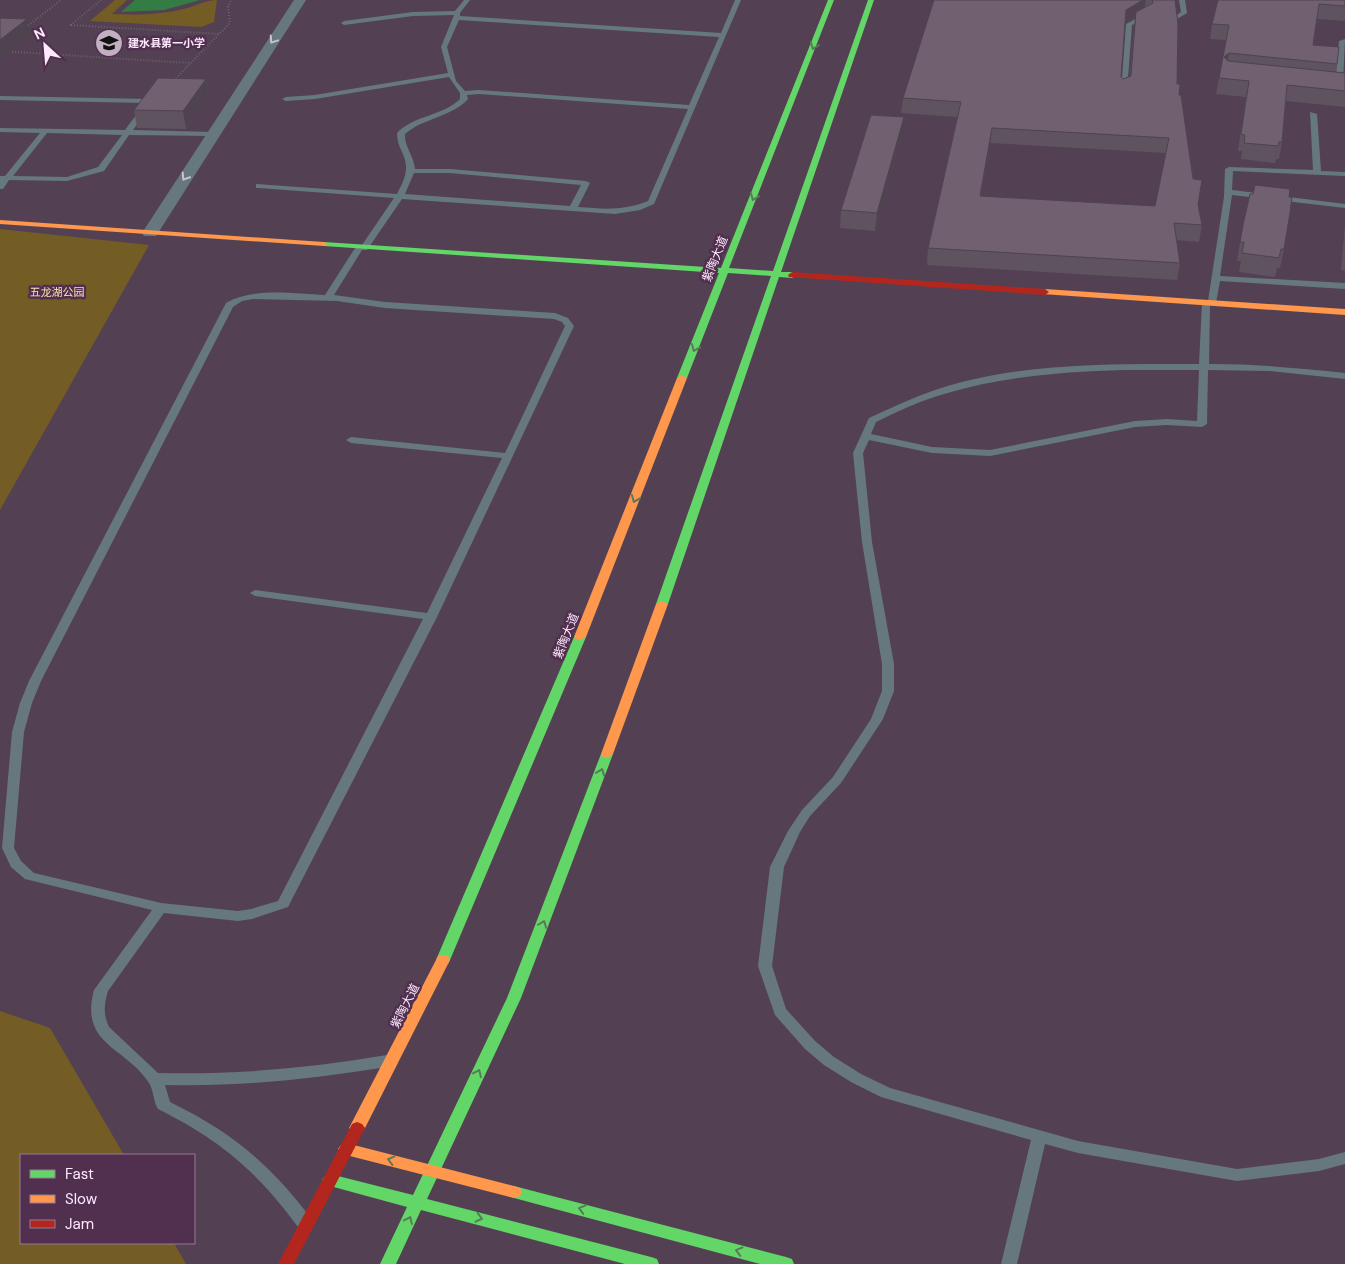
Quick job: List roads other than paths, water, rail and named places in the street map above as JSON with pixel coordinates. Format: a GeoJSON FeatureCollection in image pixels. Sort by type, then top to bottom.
{"type":"FeatureCollection","features":[{"type":"Feature","properties":{"kind":"main road","name":"紫陶大道"},"geometry":{"type":"LineString","coordinates":[[286,1264],[433,982],[578,642],[831,0]]}},
{"type":"Feature","properties":{"kind":"main road"},"geometry":{"type":"LineString","coordinates":[[388,1264],[514,998],[560,880],[646,650],[871,0]]}},
{"type":"Feature","properties":{"kind":"main road"},"geometry":{"type":"LineString","coordinates":[[0,222],[362,248],[1345,312]]}},
{"type":"Feature","properties":{"kind":"main road"},"geometry":{"type":"LineString","coordinates":[[346,1149],[786,1264]]}},
{"type":"Feature","properties":{"kind":"main road"},"geometry":{"type":"LineString","coordinates":[[330,1180],[652,1264]]}},
{"type":"Feature","properties":{"kind":"street"},"geometry":{"type":"LineString","coordinates":[[150,233],[300,0]]}},
{"type":"Feature","properties":{"kind":"street"},"geometry":{"type":"LineString","coordinates":[[167,234],[314,0]]}},
{"type":"Feature","properties":{"kind":"lane"},"geometry":{"type":"LineString","coordinates":[[328,298],[408,182],[411,171],[411,159],[401,140],[401,132],[420,119],[458,105],[464,98],[463,93],[453,81],[444,47],[457,15],[467,0]]}},
{"type":"Feature","properties":{"kind":"lane"},"geometry":{"type":"LineString","coordinates":[[259,186],[615,212],[637,208],[651,202],[738,0]]}},
{"type":"Feature","properties":{"kind":"lane"},"geometry":{"type":"LineString","coordinates":[[1177,17],[1184,13],[1182,0]]}},
{"type":"Feature","properties":{"kind":"lane"},"geometry":{"type":"LineString","coordinates":[[344,23],[406,15],[457,15],[723,35]]}},
{"type":"Feature","properties":{"kind":"lane"},"geometry":{"type":"LineString","coordinates":[[1123,90],[1129,24],[1147,15]]}},
{"type":"Feature","properties":{"kind":"lane"},"geometry":{"type":"LineString","coordinates":[[1330,83],[1342,84],[1342,41],[1345,41]]}},
{"type":"Feature","properties":{"kind":"lane"},"geometry":{"type":"LineString","coordinates":[[286,99],[315,97],[451,75]]}},
{"type":"Feature","properties":{"kind":"lane"},"geometry":{"type":"LineString","coordinates":[[463,93],[479,92],[692,107]]}},
{"type":"Feature","properties":{"kind":"lane"},"geometry":{"type":"LineString","coordinates":[[0,98],[150,100],[101,169],[67,179],[4,178]]}},
{"type":"Feature","properties":{"kind":"lane"},"geometry":{"type":"LineString","coordinates":[[1314,114],[1317,172]]}},
{"type":"Feature","properties":{"kind":"lane"},"geometry":{"type":"LineString","coordinates":[[0,130],[213,134]]}},
{"type":"Feature","properties":{"kind":"lane"},"geometry":{"type":"LineString","coordinates":[[0,187],[4,178],[45,131]]}},
{"type":"Feature","properties":{"kind":"lane"},"geometry":{"type":"LineString","coordinates":[[865,436],[932,450],[990,453],[1135,424],[1168,422],[1202,424],[1209,303],[1216,278],[1228,192],[1229,169],[1345,174]]}},
{"type":"Feature","properties":{"kind":"lane"},"geometry":{"type":"LineString","coordinates":[[411,171],[450,171],[586,183],[573,209]]}},
{"type":"Feature","properties":{"kind":"lane"},"geometry":{"type":"LineString","coordinates":[[1228,192],[1345,206]]}},
{"type":"Feature","properties":{"kind":"lane"},"geometry":{"type":"LineString","coordinates":[[1216,278],[1345,286]]}},
{"type":"Feature","properties":{"kind":"lane"},"geometry":{"type":"LineString","coordinates":[[253,296],[328,298],[385,306],[555,316],[565,320],[570,326],[431,616],[283,904],[252,914],[238,916],[162,908],[30,876],[16,864],[8,848],[18,732],[26,703],[35,681],[229,306],[239,299],[253,296]]}},
{"type":"Feature","properties":{"kind":"lane"},"geometry":{"type":"LineString","coordinates":[[1345,376],[1258,368],[1085,368],[1050,370],[984,380],[932,394],[890,410],[872,420],[858,454],[867,542],[888,664],[888,691],[877,719],[837,780],[806,813],[794,831],[777,867],[765,966],[780,1011],[810,1046],[856,1078],[886,1093],[1078,1147],[1237,1175],[1319,1165],[1345,1158]]}},
{"type":"Feature","properties":{"kind":"lane"},"geometry":{"type":"LineString","coordinates":[[351,440],[508,456]]}},
{"type":"Feature","properties":{"kind":"lane"},"geometry":{"type":"LineString","coordinates":[[255,593],[431,616]]}},
{"type":"Feature","properties":{"kind":"lane"},"geometry":{"type":"LineString","coordinates":[[162,908],[101,990],[96,1001],[98,1023],[155,1079],[163,1105],[195,1120],[225,1139],[282,1191],[306,1225]]}},
{"type":"Feature","properties":{"kind":"lane"},"geometry":{"type":"LineString","coordinates":[[155,1079],[231,1080],[285,1077],[393,1060]]}},
{"type":"Feature","properties":{"kind":"lane"},"geometry":{"type":"LineString","coordinates":[[1010,1264],[1039,1136]]}},
{"type":"Feature","properties":{"kind":"place","name":"建水县第一小学"},"geometry":{"type":"Point","coordinates":[109,43]}},
{"type":"Feature","properties":{"kind":"park label","name":"五龙湖公园"},"geometry":{"type":"Point","coordinates":[57,292]}}]}
